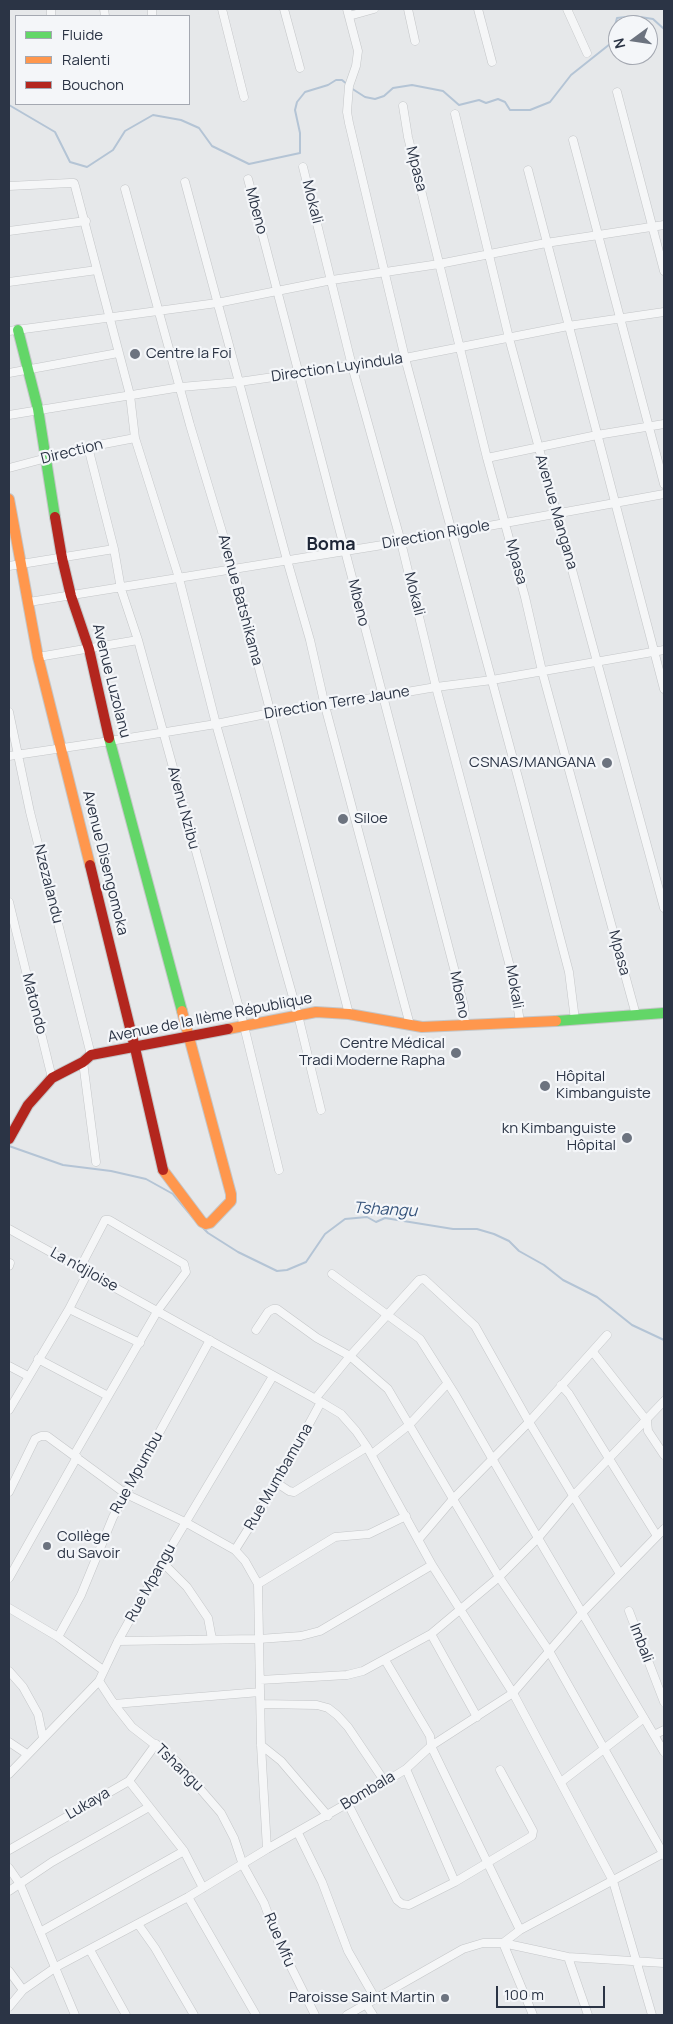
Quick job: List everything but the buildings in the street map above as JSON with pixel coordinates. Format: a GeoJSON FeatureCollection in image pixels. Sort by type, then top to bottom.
{"type":"FeatureCollection","features":[{"type":"Feature","properties":{"kind":"street"},"geometry":{"type":"LineString","coordinates":[[222,9],[244,97]]}},
{"type":"Feature","properties":{"kind":"street"},"geometry":{"type":"LineString","coordinates":[[284,9],[300,68]]}},
{"type":"Feature","properties":{"kind":"street"},"geometry":{"type":"LineString","coordinates":[[374,9],[348,13],[358,51],[356,66],[349,86],[348,118],[405,358],[569,972],[575,1020]]}},
{"type":"Feature","properties":{"kind":"street"},"geometry":{"type":"LineString","coordinates":[[408,9],[415,41]]}},
{"type":"Feature","properties":{"kind":"street"},"geometry":{"type":"LineString","coordinates":[[478,9],[492,62]]}},
{"type":"Feature","properties":{"kind":"street"},"geometry":{"type":"LineString","coordinates":[[567,9],[587,53]]}},
{"type":"Feature","properties":{"kind":"street"},"geometry":{"type":"LineString","coordinates":[[617,92],[664,271]]}},
{"type":"Feature","properties":{"kind":"street","name":"Mpasa"},"geometry":{"type":"LineString","coordinates":[[403,106],[408,137],[487,458],[506,523],[542,671],[636,1015]]}},
{"type":"Feature","properties":{"kind":"street","name":"Avenue Mangana"},"geometry":{"type":"LineString","coordinates":[[455,114],[509,338],[664,908]]}},
{"type":"Feature","properties":{"kind":"street"},"geometry":{"type":"LineString","coordinates":[[573,140],[664,484]]}},
{"type":"Feature","properties":{"kind":"street","name":"Mokali"},"geometry":{"type":"LineString","coordinates":[[303,167],[352,366],[401,542],[436,686],[514,978],[520,1022]]}},
{"type":"Feature","properties":{"kind":"street"},"geometry":{"type":"LineString","coordinates":[[528,170],[664,689]]}},
{"type":"Feature","properties":{"kind":"street","name":"Mbeno"},"geometry":{"type":"LineString","coordinates":[[248,180],[464,1006],[465,1026]]}},
{"type":"Feature","properties":{"kind":"street"},"geometry":{"type":"LineString","coordinates":[[185,182],[310,640],[325,706],[410,1025]]}},
{"type":"Feature","properties":{"kind":"street"},"geometry":{"type":"LineString","coordinates":[[9,186],[74,183],[86,221],[130,395],[135,438],[179,578],[216,724],[298,1015],[320,1110]]}},
{"type":"Feature","properties":{"kind":"street","name":"Avenue Batshikama"},"geometry":{"type":"LineString","coordinates":[[125,189],[232,568],[349,1014]]}},
{"type":"Feature","properties":{"kind":"street"},"geometry":{"type":"LineString","coordinates":[[9,231],[86,221]]}},
{"type":"Feature","properties":{"kind":"street"},"geometry":{"type":"LineString","coordinates":[[14,331],[217,303],[332,280],[439,264],[546,243],[664,225]]}},
{"type":"Feature","properties":{"kind":"street"},"geometry":{"type":"LineString","coordinates":[[9,282],[97,270]]}},
{"type":"Feature","properties":{"kind":"street","name":"Direction Luyindula"},"geometry":{"type":"LineString","coordinates":[[9,414],[181,387],[239,382],[405,358],[568,326],[620,320],[664,312]]}},
{"type":"Feature","properties":{"kind":"street","name":"Avenue Luzolanu"},"geometry":{"type":"LineString","coordinates":[[14,331],[38,409],[62,558],[71,596],[89,648],[110,741],[232,1194],[231,1201],[210,1223],[202,1222]]}},
{"type":"Feature","properties":{"kind":"street"},"geometry":{"type":"LineString","coordinates":[[9,373],[118,353]]}},
{"type":"Feature","properties":{"kind":"street"},"geometry":{"type":"LineString","coordinates":[[487,458],[597,435],[664,424]]}},
{"type":"Feature","properties":{"kind":"street","name":"Direction"},"geometry":{"type":"LineString","coordinates":[[9,468],[88,447],[135,438]]}},
{"type":"Feature","properties":{"kind":"street","name":"Avenu Nzibu"},"geometry":{"type":"LineString","coordinates":[[88,447],[114,549],[121,588],[138,640],[244,1026],[279,1170]]}},
{"type":"Feature","properties":{"kind":"street","name":"Direction Rigole"},"geometry":{"type":"LineString","coordinates":[[29,602],[401,542],[664,494]]}},
{"type":"Feature","properties":{"kind":"street","name":"Avenue Disengomoka"},"geometry":{"type":"LineString","coordinates":[[9,499],[38,657],[135,1048],[163,1172],[202,1222]]}},
{"type":"Feature","properties":{"kind":"street"},"geometry":{"type":"LineString","coordinates":[[9,566],[114,549]]}},
{"type":"Feature","properties":{"kind":"street"},"geometry":{"type":"LineString","coordinates":[[38,657],[138,640]]}},
{"type":"Feature","properties":{"kind":"street","name":"Direction Terre Jaune"},"geometry":{"type":"LineString","coordinates":[[13,755],[163,733],[436,686],[492,680],[664,650]]}},
{"type":"Feature","properties":{"kind":"street","name":"Nzezalandu"},"geometry":{"type":"LineString","coordinates":[[9,712],[13,755],[87,1058],[96,1162]]}},
{"type":"Feature","properties":{"kind":"street","name":"Matondo"},"geometry":{"type":"LineString","coordinates":[[9,902],[52,1078]]}},
{"type":"Feature","properties":{"kind":"street","name":"Avenue de la IIème République"},"geometry":{"type":"LineString","coordinates":[[10,1133],[28,1105],[52,1078],[87,1058],[298,1015],[316,1012],[349,1014],[422,1027],[575,1020],[664,1013]]}},
{"type":"Feature","properties":{"kind":"street"},"geometry":{"type":"LineString","coordinates":[[9,1410],[69,1309],[105,1220],[114,1221],[184,1264],[186,1272],[158,1310],[108,1396],[9,1578]]}},
{"type":"Feature","properties":{"kind":"street","name":"La n'djloise"},"geometry":{"type":"LineString","coordinates":[[9,1229],[318,1400],[341,1414],[349,1422],[372,1454],[432,1565],[513,1693],[613,1881],[652,2015]]}},
{"type":"Feature","properties":{"kind":"street"},"geometry":{"type":"LineString","coordinates":[[332,1274],[420,1339],[456,1396],[664,1752]]}},
{"type":"Feature","properties":{"kind":"street","name":"Rue Mumbamuna"},"geometry":{"type":"LineString","coordinates":[[235,1550],[277,1483],[318,1400],[350,1356],[419,1280],[424,1279],[475,1326],[529,1422]]}},
{"type":"Feature","properties":{"kind":"street"},"geometry":{"type":"LineString","coordinates":[[69,1309],[140,1343]]}},
{"type":"Feature","properties":{"kind":"street"},"geometry":{"type":"LineString","coordinates":[[256,1330],[268,1312],[277,1309],[317,1338],[350,1356],[388,1389],[500,1577],[549,1651],[664,1854],[520,1930],[503,1943]]}},
{"type":"Feature","properties":{"kind":"street"},"geometry":{"type":"LineString","coordinates":[[419,1539],[453,1499],[529,1422],[607,1335]]}},
{"type":"Feature","properties":{"kind":"street","name":"Rue Mpumbu"},"geometry":{"type":"LineString","coordinates":[[58,1637],[81,1595],[101,1550],[105,1534],[210,1340]]}},
{"type":"Feature","properties":{"kind":"street"},"geometry":{"type":"LineString","coordinates":[[593,1352],[647,1421],[648,1431],[664,1455]]}},
{"type":"Feature","properties":{"kind":"street"},"geometry":{"type":"LineString","coordinates":[[38,1360],[108,1396]]}},
{"type":"Feature","properties":{"kind":"street"},"geometry":{"type":"LineString","coordinates":[[9,1366],[28,1376]]}},
{"type":"Feature","properties":{"kind":"street","name":"Rue Mpangu"},"geometry":{"type":"LineString","coordinates":[[9,1774],[99,1681],[118,1641],[162,1562],[273,1376]]}},
{"type":"Feature","properties":{"kind":"street"},"geometry":{"type":"LineString","coordinates":[[372,1454],[409,1425],[447,1384]]}},
{"type":"Feature","properties":{"kind":"street"},"geometry":{"type":"LineString","coordinates":[[561,1385],[610,1459],[657,1536]]}},
{"type":"Feature","properties":{"kind":"street"},"geometry":{"type":"LineString","coordinates":[[260,1680],[347,1675],[363,1672],[431,1634],[500,1577],[538,1538],[573,1496],[647,1421],[664,1401]]}},
{"type":"Feature","properties":{"kind":"street"},"geometry":{"type":"LineString","coordinates":[[529,1422],[620,1574]]}},
{"type":"Feature","properties":{"kind":"street"},"geometry":{"type":"LineString","coordinates":[[9,1492],[35,1439],[47,1436],[126,1494],[185,1522],[235,1550],[245,1561],[258,1584],[260,1692],[267,1849]]}},
{"type":"Feature","properties":{"kind":"street"},"geometry":{"type":"LineString","coordinates":[[277,1483],[294,1492],[367,1447]]}},
{"type":"Feature","properties":{"kind":"street"},"geometry":{"type":"LineString","coordinates":[[258,1584],[335,1537],[369,1534],[406,1516]]}},
{"type":"Feature","properties":{"kind":"street","name":"Bombala"},"geometry":{"type":"LineString","coordinates":[[9,2007],[23,1990],[56,1967],[188,1897],[244,1865],[267,1849],[385,1782],[406,1769],[432,1746],[513,1693],[583,1612],[664,1529]]}},
{"type":"Feature","properties":{"kind":"street"},"geometry":{"type":"LineString","coordinates":[[162,1562],[187,1587],[208,1618],[212,1639]]}},
{"type":"Feature","properties":{"kind":"street"},"geometry":{"type":"LineString","coordinates":[[118,1641],[259,1639],[302,1636],[320,1631],[432,1565]]}},
{"type":"Feature","properties":{"kind":"street"},"geometry":{"type":"LineString","coordinates":[[9,1608],[58,1637],[103,1670]]}},
{"type":"Feature","properties":{"kind":"street","name":"Imbali"},"geometry":{"type":"LineString","coordinates":[[629,1612],[664,1702]]}},
{"type":"Feature","properties":{"kind":"street"},"geometry":{"type":"LineString","coordinates":[[431,1634],[477,1717]]}},
{"type":"Feature","properties":{"kind":"street"},"geometry":{"type":"LineString","coordinates":[[385,1660],[430,1736],[432,1746],[520,1930]]}},
{"type":"Feature","properties":{"kind":"street"},"geometry":{"type":"LineString","coordinates":[[9,1671],[24,1687],[38,1714],[43,1738]]}},
{"type":"Feature","properties":{"kind":"street","name":"Tshangu"},"geometry":{"type":"LineString","coordinates":[[99,1681],[132,1727],[176,1761],[221,1813],[234,1838],[244,1865]]}},
{"type":"Feature","properties":{"kind":"street"},"geometry":{"type":"LineString","coordinates":[[114,1704],[260,1692]]}},
{"type":"Feature","properties":{"kind":"street"},"geometry":{"type":"LineString","coordinates":[[261,1704],[316,1705],[328,1708],[348,1727],[385,1782]]}},
{"type":"Feature","properties":{"kind":"street"},"geometry":{"type":"LineString","coordinates":[[561,1782],[644,1718]]}},
{"type":"Feature","properties":{"kind":"street"},"geometry":{"type":"LineString","coordinates":[[654,1735],[664,1730]]}},
{"type":"Feature","properties":{"kind":"street"},"geometry":{"type":"LineString","coordinates":[[9,1742],[27,1754]]}},
{"type":"Feature","properties":{"kind":"street","name":"Lukaya"},"geometry":{"type":"LineString","coordinates":[[9,1850],[129,1780],[156,1744]]}},
{"type":"Feature","properties":{"kind":"street"},"geometry":{"type":"LineString","coordinates":[[262,1745],[281,1761],[328,1816]]}},
{"type":"Feature","properties":{"kind":"street"},"geometry":{"type":"LineString","coordinates":[[406,1769],[455,1882]]}},
{"type":"Feature","properties":{"kind":"street"},"geometry":{"type":"LineString","coordinates":[[348,1804],[397,1900],[402,1904],[409,1905],[489,1863],[532,1836],[533,1834],[500,1770]]}},
{"type":"Feature","properties":{"kind":"street"},"geometry":{"type":"LineString","coordinates":[[129,1780],[184,1850],[203,1888]]}},
{"type":"Feature","properties":{"kind":"street"},"geometry":{"type":"LineString","coordinates":[[9,1891],[52,1862],[149,1807]]}},
{"type":"Feature","properties":{"kind":"street"},"geometry":{"type":"LineString","coordinates":[[298,1833],[322,1882],[348,1950],[375,1998]]}},
{"type":"Feature","properties":{"kind":"street"},"geometry":{"type":"LineString","coordinates":[[40,1932],[184,1850]]}},
{"type":"Feature","properties":{"kind":"street","name":"Rue Mfu"},"geometry":{"type":"LineString","coordinates":[[244,1865],[264,1903],[278,1941],[315,2015]]}},
{"type":"Feature","properties":{"kind":"street"},"geometry":{"type":"LineString","coordinates":[[9,1868],[20,1884],[75,2015]]}},
{"type":"Feature","properties":{"kind":"street"},"geometry":{"type":"LineString","coordinates":[[188,1897],[256,2015]]}},
{"type":"Feature","properties":{"kind":"street"},"geometry":{"type":"LineString","coordinates":[[138,1924],[155,1948],[194,2015]]}},
{"type":"Feature","properties":{"kind":"street"},"geometry":{"type":"LineString","coordinates":[[347,2015],[462,1949],[483,1943],[503,1943],[568,1957],[664,1963]]}},
{"type":"Feature","properties":{"kind":"street"},"geometry":{"type":"LineString","coordinates":[[503,1943],[533,2015]]}},
{"type":"Feature","properties":{"kind":"street"},"geometry":{"type":"LineString","coordinates":[[90,1950],[126,2015]]}},
{"type":"Feature","properties":{"kind":"street"},"geometry":{"type":"LineString","coordinates":[[568,1957],[588,2015]]}},
{"type":"Feature","properties":{"kind":"street"},"geometry":{"type":"LineString","coordinates":[[9,1971],[23,1990]]}},
{"type":"Feature","properties":{"kind":"street"},"geometry":{"type":"LineString","coordinates":[[366,2004],[373,2015]]}},
{"type":"Feature","properties":{"kind":"waterway"},"geometry":{"type":"LineString","coordinates":[[351,88],[365,97],[375,99],[384,96],[393,88],[412,85],[443,91],[459,105],[479,100],[486,103],[498,99],[505,102],[510,110],[530,110],[550,102],[571,75],[610,44],[617,18],[634,16],[653,19],[664,29]]}},
{"type":"Feature","properties":{"kind":"waterway"},"geometry":{"type":"LineString","coordinates":[[9,105],[55,132],[70,162],[87,167],[113,150],[125,131],[153,115],[181,120],[199,128],[212,146],[249,164],[300,153],[300,133],[295,110],[297,102],[305,92],[328,85],[336,80],[342,80],[348,85]]}},
{"type":"Feature","properties":{"kind":"waterway","name":"Tshangu"},"geometry":{"type":"LineString","coordinates":[[9,1146],[63,1165],[111,1171],[146,1179],[173,1194],[194,1219]]}},
{"type":"Feature","properties":{"kind":"waterway","name":"Tshangu"},"geometry":{"type":"LineString","coordinates":[[201,1226],[208,1233],[238,1252],[277,1271],[287,1270],[306,1262],[325,1234],[345,1219],[367,1217],[376,1222],[385,1218],[453,1229],[477,1229],[509,1241],[519,1251],[544,1265],[563,1280],[597,1297],[632,1325],[664,1340]]}},
{"type":"Feature","properties":{"kind":"traffic: fast"},"geometry":{"type":"LineString","coordinates":[[18,330],[38,409],[55,517]]}},
{"type":"Feature","properties":{"kind":"traffic: fast"},"geometry":{"type":"LineString","coordinates":[[109,738],[182,1011]]}},
{"type":"Feature","properties":{"kind":"traffic: fast"},"geometry":{"type":"LineString","coordinates":[[556,1021],[664,1013]]}},
{"type":"Feature","properties":{"kind":"traffic: slow"},"geometry":{"type":"LineString","coordinates":[[9,499],[38,657],[90,865]]}},
{"type":"Feature","properties":{"kind":"traffic: slow"},"geometry":{"type":"LineString","coordinates":[[163,1170],[202,1222],[206,1224],[210,1223],[231,1201],[231,1194],[182,1011]]}},
{"type":"Feature","properties":{"kind":"traffic: slow"},"geometry":{"type":"LineString","coordinates":[[228,1029],[316,1012],[349,1014],[422,1027],[556,1021]]}},
{"type":"Feature","properties":{"kind":"traffic: jam"},"geometry":{"type":"LineString","coordinates":[[55,517],[71,596],[89,649],[109,738]]}},
{"type":"Feature","properties":{"kind":"traffic: jam"},"geometry":{"type":"LineString","coordinates":[[90,865],[163,1170]]}},
{"type":"Feature","properties":{"kind":"traffic: jam"},"geometry":{"type":"LineString","coordinates":[[9,1139],[28,1105],[52,1078],[83,1062],[91,1055],[228,1029]]}},
{"type":"Feature","properties":{"kind":"place","name":"Centre la Foi"},"geometry":{"type":"Point","coordinates":[135,354]}},
{"type":"Feature","properties":{"kind":"place","name":"CSNAS/MANGANA"},"geometry":{"type":"Point","coordinates":[607,763]}},
{"type":"Feature","properties":{"kind":"place","name":"Siloe"},"geometry":{"type":"Point","coordinates":[343,819]}},
{"type":"Feature","properties":{"kind":"place","name":"Centre Médical Tradi Moderne Rapha"},"geometry":{"type":"Point","coordinates":[456,1053]}},
{"type":"Feature","properties":{"kind":"place","name":"Hôpital Kimbanguiste"},"geometry":{"type":"Point","coordinates":[545,1086]}},
{"type":"Feature","properties":{"kind":"place","name":"kn Kimbanguiste Hôpital"},"geometry":{"type":"Point","coordinates":[627,1138]}},
{"type":"Feature","properties":{"kind":"place","name":"Collège du Savoir"},"geometry":{"type":"Point","coordinates":[47,1546]}},
{"type":"Feature","properties":{"kind":"place","name":"Paroisse Saint Martin"},"geometry":{"type":"Point","coordinates":[445,1998]}},
{"type":"Feature","properties":{"kind":"district","name":"Boma"},"geometry":{"type":"Point","coordinates":[331,545]}}]}
